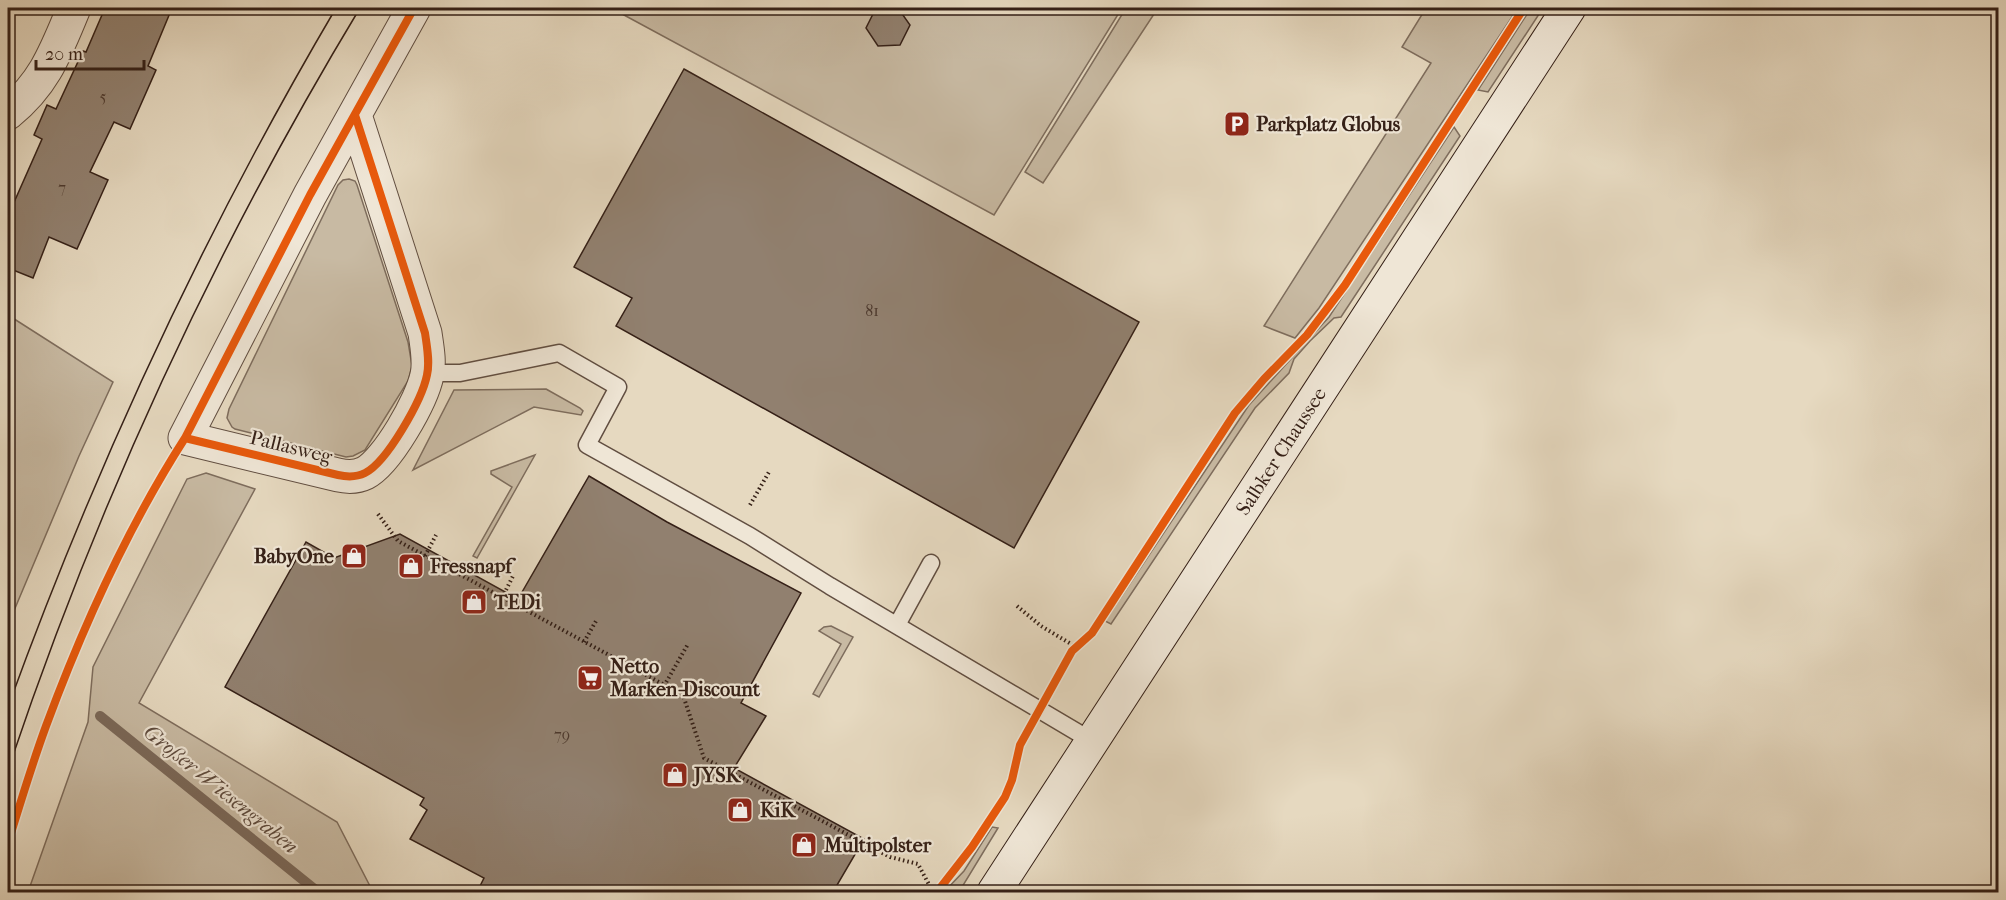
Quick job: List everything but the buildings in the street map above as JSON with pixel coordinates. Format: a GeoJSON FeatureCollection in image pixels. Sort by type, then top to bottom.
{"type":"FeatureCollection","features":[{"type":"Feature","properties":{"kind":"street"},"geometry":{"type":"LineString","coordinates":[[8,113],[39,83],[56,51],[74,8]]}},
{"type":"Feature","properties":{"kind":"street","name":"Pallasweg"},"geometry":{"type":"LineString","coordinates":[[355,115],[422,321],[427,346],[428,373],[417,402],[387,454],[372,469],[359,476],[338,475],[185,438],[310,195],[414,8]]}},
{"type":"Feature","properties":{"kind":"street","name":"Salbker Chaussee"},"geometry":{"type":"LineString","coordinates":[[994,892],[1569,8]]}},
{"type":"Feature","properties":{"kind":"lane"},"geometry":{"type":"LineString","coordinates":[[428,373],[460,373],[560,353],[618,387],[587,445],[743,532],[1092,741]]}},
{"type":"Feature","properties":{"kind":"lane"},"geometry":{"type":"LineString","coordinates":[[897,625],[931,563]]}},
{"type":"Feature","properties":{"kind":"path"},"geometry":{"type":"LineString","coordinates":[[750,506],[769,472]]}},
{"type":"Feature","properties":{"kind":"path"},"geometry":{"type":"LineString","coordinates":[[378,514],[398,541],[682,696],[704,758],[890,857],[918,864],[933,892]]}},
{"type":"Feature","properties":{"kind":"path"},"geometry":{"type":"LineString","coordinates":[[425,556],[436,535]]}},
{"type":"Feature","properties":{"kind":"path"},"geometry":{"type":"LineString","coordinates":[[502,598],[514,573]]}},
{"type":"Feature","properties":{"kind":"path"},"geometry":{"type":"LineString","coordinates":[[1017,606],[1041,626],[1076,647]]}},
{"type":"Feature","properties":{"kind":"path"},"geometry":{"type":"LineString","coordinates":[[584,642],[596,621]]}},
{"type":"Feature","properties":{"kind":"path"},"geometry":{"type":"LineString","coordinates":[[664,686],[688,644]]}},
{"type":"Feature","properties":{"kind":"shaded area"},"geometry":{"type":"Polygon","coordinates":[[[611,8],[1122,8],[994,215],[611,8]]]}},
{"type":"Feature","properties":{"kind":"shaded area"},"geometry":{"type":"Polygon","coordinates":[[[1126,8],[1158,8],[1043,183],[1025,172],[1126,8]]]}},
{"type":"Feature","properties":{"kind":"shaded area"},"geometry":{"type":"Polygon","coordinates":[[[1426,8],[1518,8],[1319,308],[1295,338],[1264,326],[1431,63],[1402,47],[1426,8]]]}},
{"type":"Feature","properties":{"kind":"shaded area"},"geometry":{"type":"Polygon","coordinates":[[[1531,8],[1543,8],[1488,92],[1478,90],[1531,8]]]}},
{"type":"Feature","properties":{"kind":"shaded area"},"geometry":{"type":"Polygon","coordinates":[[[1454,127],[1460,136],[1341,317],[1334,318],[1310,341],[1294,359],[1289,373],[1255,408],[1111,624],[1105,621],[1249,405],[1329,317],[1454,127]]]}},
{"type":"Feature","properties":{"kind":"shaded area"},"geometry":{"type":"Polygon","coordinates":[[[343,180],[355,181],[357,185],[408,342],[412,366],[408,381],[365,450],[346,457],[235,429],[227,418],[229,409],[338,185],[343,180]]]}},
{"type":"Feature","properties":{"kind":"shaded area"},"geometry":{"type":"Polygon","coordinates":[[[8,315],[113,382],[79,456],[8,625],[9,494],[8,315]]]}},
{"type":"Feature","properties":{"kind":"shaded area"},"geometry":{"type":"Polygon","coordinates":[[[546,389],[580,408],[583,411],[581,415],[534,407],[413,470],[454,390],[546,389]]]}},
{"type":"Feature","properties":{"kind":"shaded area"},"geometry":{"type":"Polygon","coordinates":[[[535,455],[477,558],[473,556],[512,487],[491,474],[491,471],[535,455]]]}},
{"type":"Feature","properties":{"kind":"shaded area"},"geometry":{"type":"Polygon","coordinates":[[[206,473],[255,489],[139,703],[337,822],[373,892],[28,892],[88,722],[93,667],[187,479],[206,473]]]}},
{"type":"Feature","properties":{"kind":"shaded area"},"geometry":{"type":"Polygon","coordinates":[[[831,626],[853,637],[819,697],[813,694],[841,644],[819,631],[831,626]]]}},
{"type":"Feature","properties":{"kind":"shaded area"},"geometry":{"type":"Polygon","coordinates":[[[992,827],[998,828],[959,892],[944,892],[964,871],[992,827]]]}},
{"type":"Feature","properties":{"kind":"waterway","name":"Großer Wiesengraben"},"geometry":{"type":"LineString","coordinates":[[100,716],[318,892]]}},
{"type":"Feature","properties":{"kind":"tram line"},"geometry":{"type":"LineString","coordinates":[[8,707],[78,526],[156,350],[242,177],[336,8]]}},
{"type":"Feature","properties":{"kind":"tram line"},"geometry":{"type":"LineString","coordinates":[[8,770],[80,572],[163,379],[256,191],[360,8]]}},
{"type":"Feature","properties":{"kind":"cycle path"},"geometry":{"type":"LineString","coordinates":[[355,115],[425,333],[428,370],[424,386],[411,414],[393,444],[374,467],[355,476],[338,475],[185,438],[310,195],[414,8]]}},
{"type":"Feature","properties":{"kind":"cycle path"},"geometry":{"type":"LineString","coordinates":[[937,892],[972,847],[1005,797],[1012,780],[1020,745],[1072,651],[1092,633],[1235,413],[1307,335],[1345,285],[1524,8]]}},
{"type":"Feature","properties":{"kind":"cycle path"},"geometry":{"type":"LineString","coordinates":[[8,843],[46,726],[91,614],[144,506],[185,438]]}},
{"type":"Feature","properties":{"kind":"place","name":"Parkplatz Globus"},"geometry":{"type":"Point","coordinates":[1237,124]}},
{"type":"Feature","properties":{"kind":"place","name":"BabyOne"},"geometry":{"type":"Point","coordinates":[354,556]}},
{"type":"Feature","properties":{"kind":"place","name":"Fressnapf"},"geometry":{"type":"Point","coordinates":[411,566]}},
{"type":"Feature","properties":{"kind":"place","name":"TEDi"},"geometry":{"type":"Point","coordinates":[474,602]}},
{"type":"Feature","properties":{"kind":"place","name":"Netto Marken-Discount"},"geometry":{"type":"Point","coordinates":[590,678]}},
{"type":"Feature","properties":{"kind":"place","name":"JYSK"},"geometry":{"type":"Point","coordinates":[675,775]}},
{"type":"Feature","properties":{"kind":"place","name":"KiK"},"geometry":{"type":"Point","coordinates":[740,810]}},
{"type":"Feature","properties":{"kind":"place","name":"Multipolster"},"geometry":{"type":"Point","coordinates":[804,845]}}]}
